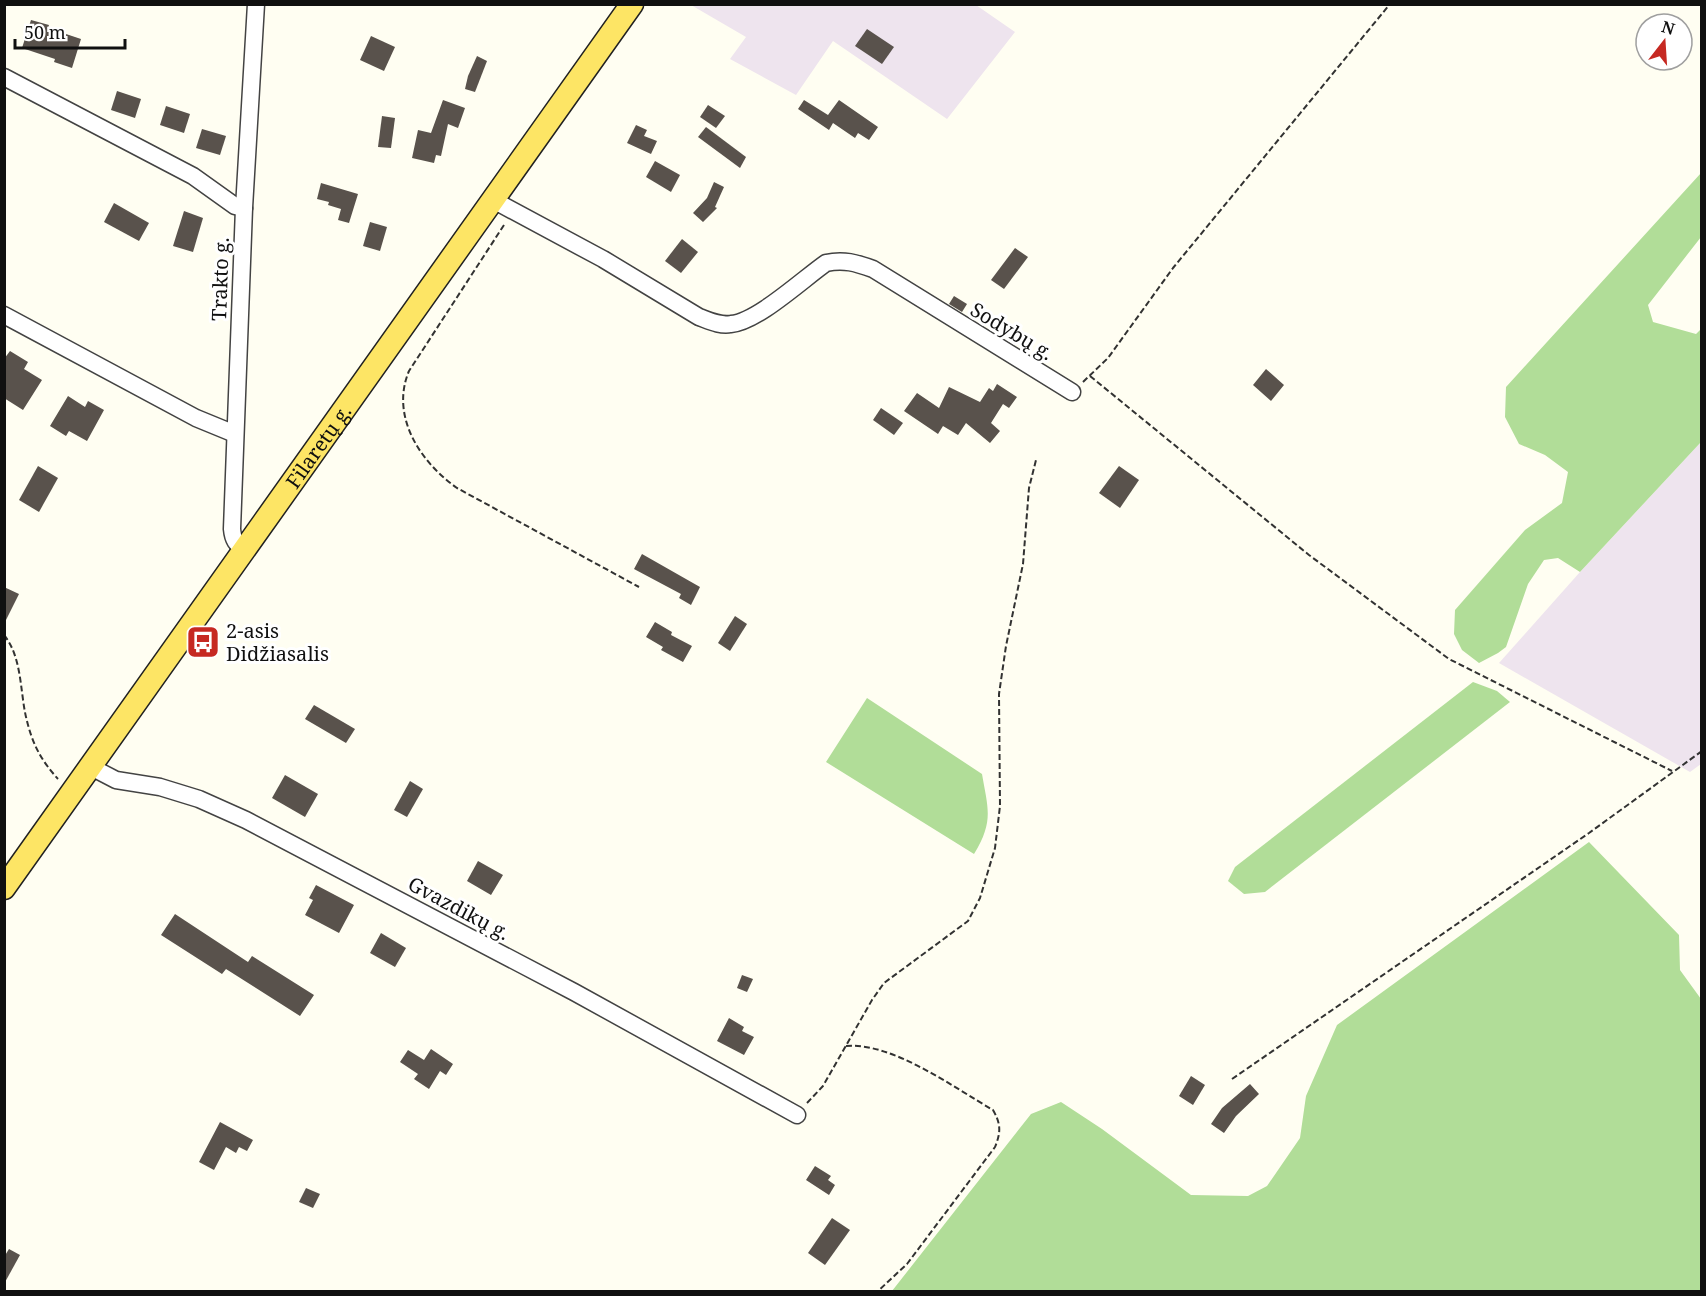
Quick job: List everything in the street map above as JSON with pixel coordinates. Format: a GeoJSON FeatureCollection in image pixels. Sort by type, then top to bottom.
{"type":"FeatureCollection","features":[{"type":"Feature","properties":{"kind":"main road","name":"Filaretų g."},"geometry":{"type":"LineString","coordinates":[[4,888],[632,4]]}},
{"type":"Feature","properties":{"kind":"street","name":"Trakto g."},"geometry":{"type":"LineString","coordinates":[[245,550],[233,538],[232,529],[244,208],[256,4]]}},
{"type":"Feature","properties":{"kind":"street"},"geometry":{"type":"LineString","coordinates":[[4,77],[193,176],[235,206],[244,208]]}},
{"type":"Feature","properties":{"kind":"street","name":"Sodybų g."},"geometry":{"type":"LineString","coordinates":[[493,200],[603,259],[699,317],[716,324],[731,324],[749,320],[826,263],[838,260],[852,261],[873,269],[1072,392]]}},
{"type":"Feature","properties":{"kind":"street"},"geometry":{"type":"LineString","coordinates":[[4,315],[196,418],[235,434]]}},
{"type":"Feature","properties":{"kind":"street","name":"Gvazdikų g."},"geometry":{"type":"LineString","coordinates":[[91,767],[116,780],[160,787],[199,799],[246,820],[574,992],[797,1115]]}},
{"type":"Feature","properties":{"kind":"path"},"geometry":{"type":"LineString","coordinates":[[1072,392],[1108,358],[1173,268],[1390,4]]}},
{"type":"Feature","properties":{"kind":"path"},"geometry":{"type":"LineString","coordinates":[[514,210],[409,371],[402,395],[409,430],[429,464],[439,475],[457,488],[639,586]]}},
{"type":"Feature","properties":{"kind":"path"},"geometry":{"type":"LineString","coordinates":[[1090,376],[1309,555],[1449,659],[1672,771]]}},
{"type":"Feature","properties":{"kind":"path"},"geometry":{"type":"LineString","coordinates":[[797,1115],[823,1086],[884,983],[968,921],[980,898],[995,848],[1000,806],[999,694],[1006,646],[1023,564],[1029,488],[1036,459]]}},
{"type":"Feature","properties":{"kind":"path"},"geometry":{"type":"LineString","coordinates":[[4,635],[16,659],[32,738],[41,759],[71,795]]}},
{"type":"Feature","properties":{"kind":"path"},"geometry":{"type":"LineString","coordinates":[[1232,1079],[1588,833],[1701,751]]}},
{"type":"Feature","properties":{"kind":"path"},"geometry":{"type":"LineString","coordinates":[[846,1046],[860,1044],[902,1057],[993,1110],[999,1120],[1001,1134],[995,1147],[907,1264],[877,1292]]}},
{"type":"Feature","properties":{"kind":"shaded area"},"geometry":{"type":"Polygon","coordinates":[[[691,5],[976,5],[1015,32],[947,119],[833,41],[796,95],[730,59],[746,37],[691,5]]]}},
{"type":"Feature","properties":{"kind":"shaded area"},"geometry":{"type":"Polygon","coordinates":[[[1701,442],[1701,764],[1690,772],[1499,663],[1701,442]]]}},
{"type":"Feature","properties":{"kind":"green space"},"geometry":{"type":"Polygon","coordinates":[[[1701,173],[1701,237],[1648,305],[1653,322],[1696,334],[1701,329],[1701,442],[1580,572],[1558,558],[1544,560],[1528,584],[1506,647],[1479,663],[1462,650],[1454,634],[1455,610],[1525,530],[1562,503],[1568,472],[1545,455],[1519,444],[1505,417],[1506,387],[1701,173]]]}},
{"type":"Feature","properties":{"kind":"green space"},"geometry":{"type":"Polygon","coordinates":[[[1473,682],[1497,691],[1510,702],[1265,892],[1244,894],[1228,881],[1235,867],[1473,682]]]}},
{"type":"Feature","properties":{"kind":"green space"},"geometry":{"type":"Polygon","coordinates":[[[867,698],[982,774],[988,815],[985,832],[974,854],[826,762],[867,698]]]}},
{"type":"Feature","properties":{"kind":"green space"},"geometry":{"type":"Polygon","coordinates":[[[1589,842],[1679,935],[1680,970],[1701,999],[1701,1291],[892,1291],[1031,1114],[1061,1102],[1102,1129],[1191,1195],[1248,1196],[1267,1186],[1300,1138],[1306,1096],[1337,1025],[1589,842]]]}},
{"type":"Feature","properties":{"kind":"building"},"geometry":{"type":"Polygon","coordinates":[[[31,20],[81,39],[72,68],[54,62],[55,59],[22,48],[31,20]]]}},
{"type":"Feature","properties":{"kind":"building"},"geometry":{"type":"Polygon","coordinates":[[[867,29],[894,47],[882,64],[855,46],[867,29]]]}},
{"type":"Feature","properties":{"kind":"building"},"geometry":{"type":"Polygon","coordinates":[[[371,36],[395,47],[384,71],[360,60],[371,36]]]}},
{"type":"Feature","properties":{"kind":"building"},"geometry":{"type":"Polygon","coordinates":[[[477,56],[487,61],[475,92],[465,89],[477,56]]]}},
{"type":"Feature","properties":{"kind":"building"},"geometry":{"type":"Polygon","coordinates":[[[117,91],[141,99],[135,118],[111,110],[117,91]]]}},
{"type":"Feature","properties":{"kind":"building"},"geometry":{"type":"Polygon","coordinates":[[[443,100],[465,108],[458,128],[448,124],[441,156],[436,155],[434,163],[412,158],[418,130],[431,133],[443,100]]]}},
{"type":"Feature","properties":{"kind":"building"},"geometry":{"type":"Polygon","coordinates":[[[804,100],[828,115],[839,100],[878,127],[869,140],[858,133],[855,138],[833,123],[829,130],[798,109],[804,100]]]}},
{"type":"Feature","properties":{"kind":"building"},"geometry":{"type":"Polygon","coordinates":[[[708,105],[725,116],[716,128],[700,117],[708,105]]]}},
{"type":"Feature","properties":{"kind":"building"},"geometry":{"type":"Polygon","coordinates":[[[166,106],[190,114],[184,133],[160,125],[166,106]]]}},
{"type":"Feature","properties":{"kind":"building"},"geometry":{"type":"Polygon","coordinates":[[[382,116],[395,118],[391,148],[378,147],[382,116]]]}},
{"type":"Feature","properties":{"kind":"building"},"geometry":{"type":"Polygon","coordinates":[[[636,125],[647,130],[644,136],[657,141],[651,154],[627,143],[636,125]]]}},
{"type":"Feature","properties":{"kind":"building"},"geometry":{"type":"Polygon","coordinates":[[[706,127],[746,157],[740,168],[698,137],[706,127]]]}},
{"type":"Feature","properties":{"kind":"building"},"geometry":{"type":"Polygon","coordinates":[[[202,129],[226,136],[220,155],[196,148],[202,129]]]}},
{"type":"Feature","properties":{"kind":"building"},"geometry":{"type":"Polygon","coordinates":[[[655,161],[680,175],[671,192],[646,177],[655,161]]]}},
{"type":"Feature","properties":{"kind":"building"},"geometry":{"type":"Polygon","coordinates":[[[714,182],[724,187],[715,207],[717,208],[703,222],[693,213],[707,198],[714,182]]]}},
{"type":"Feature","properties":{"kind":"building"},"geometry":{"type":"Polygon","coordinates":[[[321,183],[358,194],[349,223],[338,220],[341,209],[328,205],[329,202],[317,199],[321,183]]]}},
{"type":"Feature","properties":{"kind":"building"},"geometry":{"type":"Polygon","coordinates":[[[114,203],[149,223],[139,241],[104,222],[114,203]]]}},
{"type":"Feature","properties":{"kind":"building"},"geometry":{"type":"Polygon","coordinates":[[[184,211],[203,218],[193,252],[173,246],[184,211]]]}},
{"type":"Feature","properties":{"kind":"building"},"geometry":{"type":"Polygon","coordinates":[[[370,222],[387,227],[380,251],[363,246],[370,222]]]}},
{"type":"Feature","properties":{"kind":"building"},"geometry":{"type":"Polygon","coordinates":[[[682,239],[698,252],[681,273],[665,261],[682,239]]]}},
{"type":"Feature","properties":{"kind":"building"},"geometry":{"type":"Polygon","coordinates":[[[1015,248],[1028,257],[1004,289],[991,280],[1015,248]]]}},
{"type":"Feature","properties":{"kind":"building"},"geometry":{"type":"Polygon","coordinates":[[[954,296],[967,304],[962,312],[949,304],[954,296]]]}},
{"type":"Feature","properties":{"kind":"building"},"geometry":{"type":"Polygon","coordinates":[[[10,351],[28,362],[24,369],[42,380],[23,410],[4,398],[4,359],[10,351]]]}},
{"type":"Feature","properties":{"kind":"building"},"geometry":{"type":"Polygon","coordinates":[[[1266,369],[1284,385],[1271,401],[1253,385],[1266,369]]]}},
{"type":"Feature","properties":{"kind":"building"},"geometry":{"type":"Polygon","coordinates":[[[997,384],[1017,397],[1009,408],[1003,404],[991,423],[1000,431],[990,443],[966,423],[958,435],[943,426],[938,434],[904,411],[917,393],[939,408],[949,387],[980,402],[989,388],[993,391],[997,384]]]}},
{"type":"Feature","properties":{"kind":"building"},"geometry":{"type":"Polygon","coordinates":[[[68,396],[85,407],[88,401],[104,410],[87,441],[69,431],[66,436],[50,426],[68,396]]]}},
{"type":"Feature","properties":{"kind":"building"},"geometry":{"type":"Polygon","coordinates":[[[881,408],[903,423],[894,435],[873,420],[881,408]]]}},
{"type":"Feature","properties":{"kind":"building"},"geometry":{"type":"Polygon","coordinates":[[[38,466],[58,478],[39,512],[19,500],[38,466]]]}},
{"type":"Feature","properties":{"kind":"building"},"geometry":{"type":"Polygon","coordinates":[[[1119,466],[1139,480],[1120,508],[1099,493],[1119,466]]]}},
{"type":"Feature","properties":{"kind":"building"},"geometry":{"type":"Polygon","coordinates":[[[642,554],[700,587],[691,605],[679,598],[681,594],[634,569],[642,554]]]}},
{"type":"Feature","properties":{"kind":"building"},"geometry":{"type":"Polygon","coordinates":[[[4,587],[19,594],[4,624],[4,587]]]}},
{"type":"Feature","properties":{"kind":"building"},"geometry":{"type":"Polygon","coordinates":[[[735,616],[747,624],[730,651],[718,643],[735,616]]]}},
{"type":"Feature","properties":{"kind":"building"},"geometry":{"type":"Polygon","coordinates":[[[655,622],[672,632],[671,635],[692,646],[683,662],[661,650],[663,647],[646,637],[655,622]]]}},
{"type":"Feature","properties":{"kind":"building"},"geometry":{"type":"Polygon","coordinates":[[[314,705],[355,729],[346,743],[305,719],[314,705]]]}},
{"type":"Feature","properties":{"kind":"building"},"geometry":{"type":"Polygon","coordinates":[[[285,775],[318,794],[305,817],[272,798],[285,775]]]}},
{"type":"Feature","properties":{"kind":"building"},"geometry":{"type":"Polygon","coordinates":[[[410,781],[423,789],[407,817],[394,810],[410,781]]]}},
{"type":"Feature","properties":{"kind":"building"},"geometry":{"type":"Polygon","coordinates":[[[478,861],[503,875],[491,895],[467,881],[478,861]]]}},
{"type":"Feature","properties":{"kind":"building"},"geometry":{"type":"Polygon","coordinates":[[[316,885],[354,905],[339,933],[305,915],[313,900],[309,898],[316,885]]]}},
{"type":"Feature","properties":{"kind":"building"},"geometry":{"type":"Polygon","coordinates":[[[175,914],[248,962],[252,956],[314,995],[300,1016],[226,969],[222,974],[161,935],[175,914]]]}},
{"type":"Feature","properties":{"kind":"building"},"geometry":{"type":"Polygon","coordinates":[[[381,933],[406,948],[395,967],[370,953],[381,933]]]}},
{"type":"Feature","properties":{"kind":"building"},"geometry":{"type":"Polygon","coordinates":[[[742,975],[753,979],[747,992],[737,988],[742,975]]]}},
{"type":"Feature","properties":{"kind":"building"},"geometry":{"type":"Polygon","coordinates":[[[729,1018],[744,1027],[742,1031],[754,1037],[744,1055],[717,1041],[729,1018]]]}},
{"type":"Feature","properties":{"kind":"building"},"geometry":{"type":"Polygon","coordinates":[[[431,1049],[453,1064],[446,1075],[440,1071],[429,1089],[414,1079],[418,1074],[400,1062],[408,1050],[424,1060],[431,1049]]]}},
{"type":"Feature","properties":{"kind":"building"},"geometry":{"type":"Polygon","coordinates":[[[1191,1076],[1205,1085],[1193,1105],[1179,1096],[1191,1076]]]}},
{"type":"Feature","properties":{"kind":"building"},"geometry":{"type":"Polygon","coordinates":[[[1250,1084],[1259,1094],[1236,1116],[1224,1133],[1211,1124],[1222,1108],[1250,1084]]]}},
{"type":"Feature","properties":{"kind":"building"},"geometry":{"type":"Polygon","coordinates":[[[220,1122],[253,1140],[247,1151],[239,1147],[236,1153],[226,1147],[214,1170],[199,1162],[220,1122]]]}},
{"type":"Feature","properties":{"kind":"building"},"geometry":{"type":"Polygon","coordinates":[[[815,1166],[831,1176],[828,1180],[835,1185],[829,1195],[806,1180],[815,1166]]]}},
{"type":"Feature","properties":{"kind":"building"},"geometry":{"type":"Polygon","coordinates":[[[306,1188],[320,1194],[313,1208],[299,1202],[306,1188]]]}},
{"type":"Feature","properties":{"kind":"building"},"geometry":{"type":"Polygon","coordinates":[[[832,1218],[850,1230],[825,1265],[808,1253],[832,1218]]]}},
{"type":"Feature","properties":{"kind":"building"},"geometry":{"type":"Polygon","coordinates":[[[9,1249],[20,1255],[4,1284],[4,1257],[9,1249]]]}},
{"type":"Feature","properties":{"kind":"place","name":"2-asis Didžiasalis"},"geometry":{"type":"Point","coordinates":[203,642]}}]}
